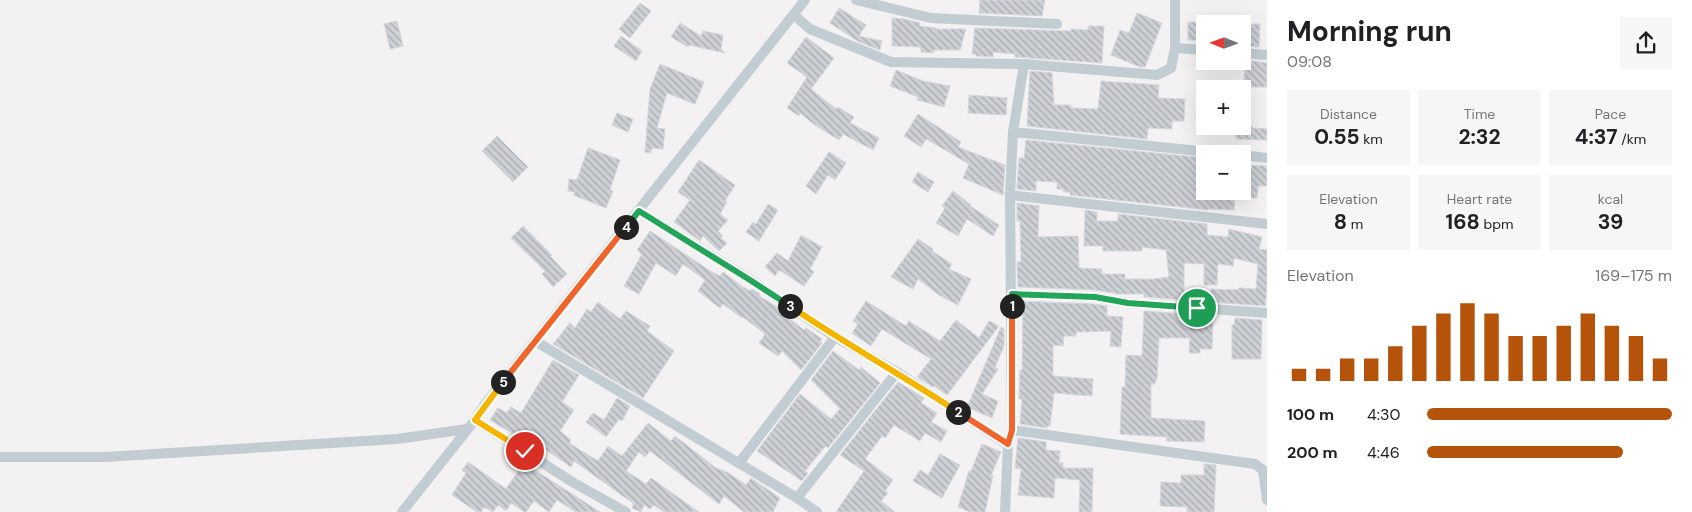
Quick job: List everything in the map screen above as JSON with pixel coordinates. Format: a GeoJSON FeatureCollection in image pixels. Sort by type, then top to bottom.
{"type":"FeatureCollection","features":[{"type":"Feature","properties":{"kind":"street"},"geometry":{"type":"LineString","coordinates":[[402,512],[475,420],[485,404],[806,0]]}},
{"type":"Feature","properties":{"kind":"street"},"geometry":{"type":"LineString","coordinates":[[856,0],[931,18],[1057,24]]}},
{"type":"Feature","properties":{"kind":"street"},"geometry":{"type":"LineString","coordinates":[[794,15],[810,29],[892,62],[1024,64],[1157,75],[1171,68],[1175,48],[1175,0]]}},
{"type":"Feature","properties":{"kind":"street"},"geometry":{"type":"LineString","coordinates":[[1175,48],[1196,49]]}},
{"type":"Feature","properties":{"kind":"street"},"geometry":{"type":"LineString","coordinates":[[1251,54],[1267,55]]}},
{"type":"Feature","properties":{"kind":"street"},"geometry":{"type":"LineString","coordinates":[[1005,512],[1008,444],[1012,430],[1010,195],[1013,132],[1024,64]]}},
{"type":"Feature","properties":{"kind":"street"},"geometry":{"type":"LineString","coordinates":[[1013,132],[1196,151]]}},
{"type":"Feature","properties":{"kind":"street"},"geometry":{"type":"LineString","coordinates":[[1251,156],[1267,158]]}},
{"type":"Feature","properties":{"kind":"street"},"geometry":{"type":"LineString","coordinates":[[1010,195],[1267,224]]}},
{"type":"Feature","properties":{"kind":"street"},"geometry":{"type":"LineString","coordinates":[[639,211],[750,280],[835,337],[897,372],[1008,444]]}},
{"type":"Feature","properties":{"kind":"street"},"geometry":{"type":"LineString","coordinates":[[1012,294],[1095,297],[1128,303],[1267,313]]}},
{"type":"Feature","properties":{"kind":"street"},"geometry":{"type":"LineString","coordinates":[[739,463],[835,337]]}},
{"type":"Feature","properties":{"kind":"street"},"geometry":{"type":"LineString","coordinates":[[535,341],[797,498],[817,512]]}},
{"type":"Feature","properties":{"kind":"street"},"geometry":{"type":"LineString","coordinates":[[797,498],[897,372]]}},
{"type":"Feature","properties":{"kind":"street"},"geometry":{"type":"LineString","coordinates":[[475,420],[574,483],[626,512]]}},
{"type":"Feature","properties":{"kind":"street"},"geometry":{"type":"LineString","coordinates":[[0,457],[114,456],[397,439],[467,429]]}},
{"type":"Feature","properties":{"kind":"street"},"geometry":{"type":"LineString","coordinates":[[1012,430],[1255,464],[1264,470],[1267,500]]}},
{"type":"Feature","properties":{"kind":"building"},"geometry":{"type":"Polygon","coordinates":[[[980,0],[1045,0],[1042,16],[979,13],[980,0]]]}},
{"type":"Feature","properties":{"kind":"building"},"geometry":{"type":"Polygon","coordinates":[[[640,3],[651,11],[630,38],[619,29],[640,3]]]}},
{"type":"Feature","properties":{"kind":"building"},"geometry":{"type":"Polygon","coordinates":[[[839,8],[866,25],[859,36],[882,41],[880,50],[859,42],[830,23],[839,8]]]}},
{"type":"Feature","properties":{"kind":"building"},"geometry":{"type":"Polygon","coordinates":[[[1137,13],[1162,23],[1145,67],[1140,67],[1111,55],[1120,30],[1129,33],[1137,13]]]}},
{"type":"Feature","properties":{"kind":"building"},"geometry":{"type":"Polygon","coordinates":[[[892,18],[920,23],[919,26],[936,29],[966,29],[960,50],[934,50],[934,53],[921,52],[921,47],[892,46],[892,18]]]}},
{"type":"Feature","properties":{"kind":"building"},"geometry":{"type":"Polygon","coordinates":[[[397,21],[403,46],[390,49],[384,24],[397,21]]]}},
{"type":"Feature","properties":{"kind":"building"},"geometry":{"type":"Polygon","coordinates":[[[1188,22],[1196,22],[1196,40],[1188,40],[1188,22]]]}},
{"type":"Feature","properties":{"kind":"building"},"geometry":{"type":"Polygon","coordinates":[[[680,23],[701,36],[703,31],[723,35],[721,49],[725,53],[689,45],[688,47],[671,37],[680,23]]]}},
{"type":"Feature","properties":{"kind":"building"},"geometry":{"type":"Polygon","coordinates":[[[1251,24],[1260,24],[1259,47],[1251,46],[1251,24]]]}},
{"type":"Feature","properties":{"kind":"building"},"geometry":{"type":"Polygon","coordinates":[[[1088,26],[1104,26],[1102,63],[1015,57],[1015,54],[993,52],[993,57],[972,54],[975,28],[1071,31],[1071,29],[1088,30],[1088,26]]]}},
{"type":"Feature","properties":{"kind":"building"},"geometry":{"type":"Polygon","coordinates":[[[621,36],[642,51],[636,61],[614,46],[621,36]]]}},
{"type":"Feature","properties":{"kind":"building"},"geometry":{"type":"Polygon","coordinates":[[[806,37],[834,58],[811,89],[836,109],[838,107],[854,117],[850,123],[879,138],[873,150],[843,134],[839,140],[800,113],[799,116],[787,108],[807,77],[787,63],[806,37]]]}},
{"type":"Feature","properties":{"kind":"building"},"geometry":{"type":"Polygon","coordinates":[[[1251,61],[1267,63],[1267,87],[1251,87],[1251,80],[1244,80],[1245,70],[1251,70],[1251,61]]]}},
{"type":"Feature","properties":{"kind":"building"},"geometry":{"type":"Polygon","coordinates":[[[660,64],[704,82],[695,104],[667,93],[657,128],[665,129],[663,149],[652,148],[651,153],[645,152],[650,89],[660,64]]]}},
{"type":"Feature","properties":{"kind":"building"},"geometry":{"type":"Polygon","coordinates":[[[896,70],[923,81],[950,86],[944,107],[917,100],[918,97],[890,86],[896,70]]]}},
{"type":"Feature","properties":{"kind":"building"},"geometry":{"type":"Polygon","coordinates":[[[1030,71],[1052,73],[1054,105],[1071,105],[1071,108],[1098,109],[1101,81],[1159,85],[1158,98],[1185,99],[1184,121],[1172,121],[1172,129],[1148,128],[1147,139],[1027,126],[1030,71]]]}},
{"type":"Feature","properties":{"kind":"building"},"geometry":{"type":"Polygon","coordinates":[[[969,95],[1007,98],[1006,115],[968,113],[969,95]]]}},
{"type":"Feature","properties":{"kind":"building"},"geometry":{"type":"Polygon","coordinates":[[[617,113],[633,119],[628,132],[612,125],[617,113]]]}},
{"type":"Feature","properties":{"kind":"building"},"geometry":{"type":"Polygon","coordinates":[[[918,114],[961,142],[958,147],[1005,165],[1003,195],[963,178],[969,164],[926,139],[921,147],[904,136],[918,114]]]}},
{"type":"Feature","properties":{"kind":"building"},"geometry":{"type":"Polygon","coordinates":[[[1251,126],[1252,128],[1267,129],[1267,140],[1236,139],[1236,135],[1251,135],[1251,126]]]}},
{"type":"Feature","properties":{"kind":"building"},"geometry":{"type":"Polygon","coordinates":[[[497,136],[528,167],[513,182],[482,151],[497,136]]]}},
{"type":"Feature","properties":{"kind":"building"},"geometry":{"type":"Polygon","coordinates":[[[1026,140],[1196,157],[1196,200],[1235,200],[1234,210],[1208,210],[1070,195],[1070,192],[1063,192],[1063,189],[1057,189],[1057,182],[1036,181],[1036,191],[1017,189],[1019,158],[1024,158],[1026,140]]]}},
{"type":"Feature","properties":{"kind":"building"},"geometry":{"type":"Polygon","coordinates":[[[588,148],[620,160],[610,190],[613,191],[606,208],[573,195],[575,192],[568,191],[569,179],[577,180],[588,148]]]}},
{"type":"Feature","properties":{"kind":"building"},"geometry":{"type":"Polygon","coordinates":[[[829,152],[846,163],[835,180],[828,175],[816,194],[806,186],[829,152]]]}},
{"type":"Feature","properties":{"kind":"building"},"geometry":{"type":"Polygon","coordinates":[[[699,160],[735,185],[725,201],[727,202],[720,214],[728,220],[718,231],[723,236],[721,238],[727,243],[719,251],[703,236],[700,241],[674,222],[690,200],[678,192],[699,160]]]}},
{"type":"Feature","properties":{"kind":"building"},"geometry":{"type":"Polygon","coordinates":[[[1251,165],[1267,166],[1267,186],[1258,186],[1257,198],[1251,198],[1251,165]]]}},
{"type":"Feature","properties":{"kind":"building"},"geometry":{"type":"Polygon","coordinates":[[[918,172],[934,182],[928,192],[912,182],[918,172]]]}},
{"type":"Feature","properties":{"kind":"building"},"geometry":{"type":"Polygon","coordinates":[[[953,191],[970,206],[999,225],[993,236],[967,219],[958,236],[936,223],[945,208],[942,206],[953,191]]]}},
{"type":"Feature","properties":{"kind":"building"},"geometry":{"type":"Polygon","coordinates":[[[1017,203],[1039,206],[1038,237],[1078,236],[1079,268],[1102,269],[1102,274],[1125,274],[1125,279],[1169,277],[1166,250],[1142,247],[1142,251],[1103,251],[1103,246],[1084,246],[1085,210],[1097,212],[1097,221],[1118,221],[1118,214],[1207,224],[1207,235],[1228,237],[1229,229],[1262,237],[1259,249],[1267,250],[1265,306],[1210,302],[1211,289],[1256,289],[1258,264],[1234,258],[1233,266],[1218,264],[1217,285],[1204,285],[1204,264],[1184,263],[1184,300],[1095,290],[1018,287],[1017,262],[1021,262],[1020,221],[1017,221],[1017,203]]]}},
{"type":"Feature","properties":{"kind":"building"},"geometry":{"type":"Polygon","coordinates":[[[768,204],[778,210],[759,241],[746,232],[753,222],[756,224],[768,204]]]}},
{"type":"Feature","properties":{"kind":"building"},"geometry":{"type":"Polygon","coordinates":[[[523,226],[552,255],[550,256],[567,274],[553,287],[542,274],[545,271],[511,238],[523,226]]]}},
{"type":"Feature","properties":{"kind":"building"},"geometry":{"type":"Polygon","coordinates":[[[650,231],[712,272],[720,276],[723,272],[743,287],[750,291],[752,289],[760,294],[759,296],[779,308],[778,310],[804,330],[806,328],[822,339],[820,342],[822,343],[801,370],[782,351],[778,356],[759,343],[765,334],[743,317],[723,304],[720,308],[698,291],[705,280],[683,264],[676,276],[656,263],[639,294],[624,286],[642,254],[637,250],[650,231]]]}},
{"type":"Feature","properties":{"kind":"building"},"geometry":{"type":"Polygon","coordinates":[[[801,235],[822,247],[810,269],[814,272],[804,286],[779,270],[775,276],[765,267],[777,253],[788,261],[801,235]]]}},
{"type":"Feature","properties":{"kind":"building"},"geometry":{"type":"Polygon","coordinates":[[[918,239],[952,264],[949,269],[971,279],[958,305],[939,295],[918,279],[913,289],[891,277],[918,239]]]}},
{"type":"Feature","properties":{"kind":"building"},"geometry":{"type":"Polygon","coordinates":[[[866,301],[906,326],[909,321],[940,341],[956,320],[979,338],[989,321],[999,326],[947,395],[917,377],[931,359],[882,329],[871,346],[852,333],[858,324],[853,321],[866,301]]]}},
{"type":"Feature","properties":{"kind":"building"},"geometry":{"type":"Polygon","coordinates":[[[1018,301],[1094,304],[1107,306],[1107,316],[1123,317],[1121,347],[1110,346],[1111,331],[1076,332],[1076,336],[1064,336],[1063,346],[1053,345],[1053,376],[1093,379],[1092,396],[1054,393],[1050,426],[1047,426],[1047,428],[1020,424],[1022,399],[1019,399],[1020,370],[1022,370],[1023,305],[1018,317],[1018,301]]]}},
{"type":"Feature","properties":{"kind":"building"},"geometry":{"type":"Polygon","coordinates":[[[598,302],[620,319],[626,311],[650,326],[647,331],[674,351],[643,398],[553,344],[570,323],[575,328],[587,309],[591,312],[598,302]]]}},
{"type":"Feature","properties":{"kind":"building"},"geometry":{"type":"Polygon","coordinates":[[[1144,311],[1213,316],[1212,349],[1200,349],[1200,353],[1189,353],[1190,338],[1159,338],[1157,380],[1155,384],[1151,384],[1151,418],[1205,421],[1204,442],[1167,441],[1167,437],[1120,434],[1122,387],[1125,387],[1126,355],[1142,356],[1144,311]]]}},
{"type":"Feature","properties":{"kind":"building"},"geometry":{"type":"Polygon","coordinates":[[[1235,318],[1262,320],[1261,359],[1232,359],[1232,325],[1234,325],[1235,318]]]}},
{"type":"Feature","properties":{"kind":"building"},"geometry":{"type":"Polygon","coordinates":[[[1001,327],[1004,329],[1004,346],[995,367],[998,369],[982,394],[998,401],[992,418],[967,407],[1001,327]]]}},
{"type":"Feature","properties":{"kind":"building"},"geometry":{"type":"Polygon","coordinates":[[[833,351],[859,370],[861,367],[880,383],[828,448],[826,446],[805,471],[808,473],[802,481],[757,451],[800,394],[831,419],[840,409],[811,380],[833,351]]]}},
{"type":"Feature","properties":{"kind":"building"},"geometry":{"type":"Polygon","coordinates":[[[553,360],[579,375],[562,402],[574,410],[560,431],[571,440],[569,443],[598,461],[608,446],[622,456],[648,423],[671,441],[675,436],[716,468],[727,472],[746,485],[751,478],[780,498],[773,512],[744,512],[724,496],[719,504],[650,451],[645,457],[639,452],[626,471],[646,484],[651,478],[699,512],[664,512],[654,505],[650,509],[644,505],[641,512],[632,508],[634,504],[574,461],[571,467],[545,449],[543,452],[490,420],[498,408],[507,413],[511,407],[521,413],[553,360]]]}},
{"type":"Feature","properties":{"kind":"building"},"geometry":{"type":"Polygon","coordinates":[[[898,382],[924,398],[921,403],[937,413],[931,422],[947,431],[941,442],[925,433],[920,441],[894,425],[885,438],[882,436],[865,459],[893,480],[885,491],[888,493],[881,501],[895,512],[836,512],[864,471],[840,455],[898,382]]]}},
{"type":"Feature","properties":{"kind":"building"},"geometry":{"type":"Polygon","coordinates":[[[617,398],[630,406],[622,421],[619,419],[606,437],[586,422],[593,413],[604,420],[617,398]]]}},
{"type":"Feature","properties":{"kind":"building"},"geometry":{"type":"Polygon","coordinates":[[[1018,438],[1046,442],[1046,450],[1060,451],[1059,463],[1063,463],[1063,468],[1093,468],[1092,512],[1079,512],[1080,480],[1055,478],[1054,498],[1018,495],[1021,469],[1015,468],[1018,438]]]}},
{"type":"Feature","properties":{"kind":"building"},"geometry":{"type":"Polygon","coordinates":[[[982,444],[1001,452],[991,475],[993,475],[985,512],[970,512],[958,507],[969,471],[971,471],[982,444]]]}},
{"type":"Feature","properties":{"kind":"building"},"geometry":{"type":"Polygon","coordinates":[[[940,454],[960,465],[942,498],[913,481],[920,470],[928,475],[940,454]]]}},
{"type":"Feature","properties":{"kind":"building"},"geometry":{"type":"Polygon","coordinates":[[[468,462],[506,489],[524,463],[600,512],[576,512],[557,500],[549,512],[534,501],[526,512],[511,503],[506,511],[498,505],[493,512],[484,507],[481,512],[477,512],[452,495],[466,473],[462,470],[468,462]]]}},
{"type":"Feature","properties":{"kind":"building"},"geometry":{"type":"Polygon","coordinates":[[[1204,464],[1216,465],[1214,512],[1187,512],[1187,507],[1160,506],[1161,482],[1181,483],[1181,475],[1204,475],[1204,464]]]}},
{"type":"Feature","properties":{"kind":"route"},"geometry":{"type":"LineString","coordinates":[[525,451],[475,420],[485,404],[639,211],[750,280],[835,337],[897,372],[1008,444],[1012,430],[1012,294],[1095,297],[1128,303],[1197,308]]}}]}
